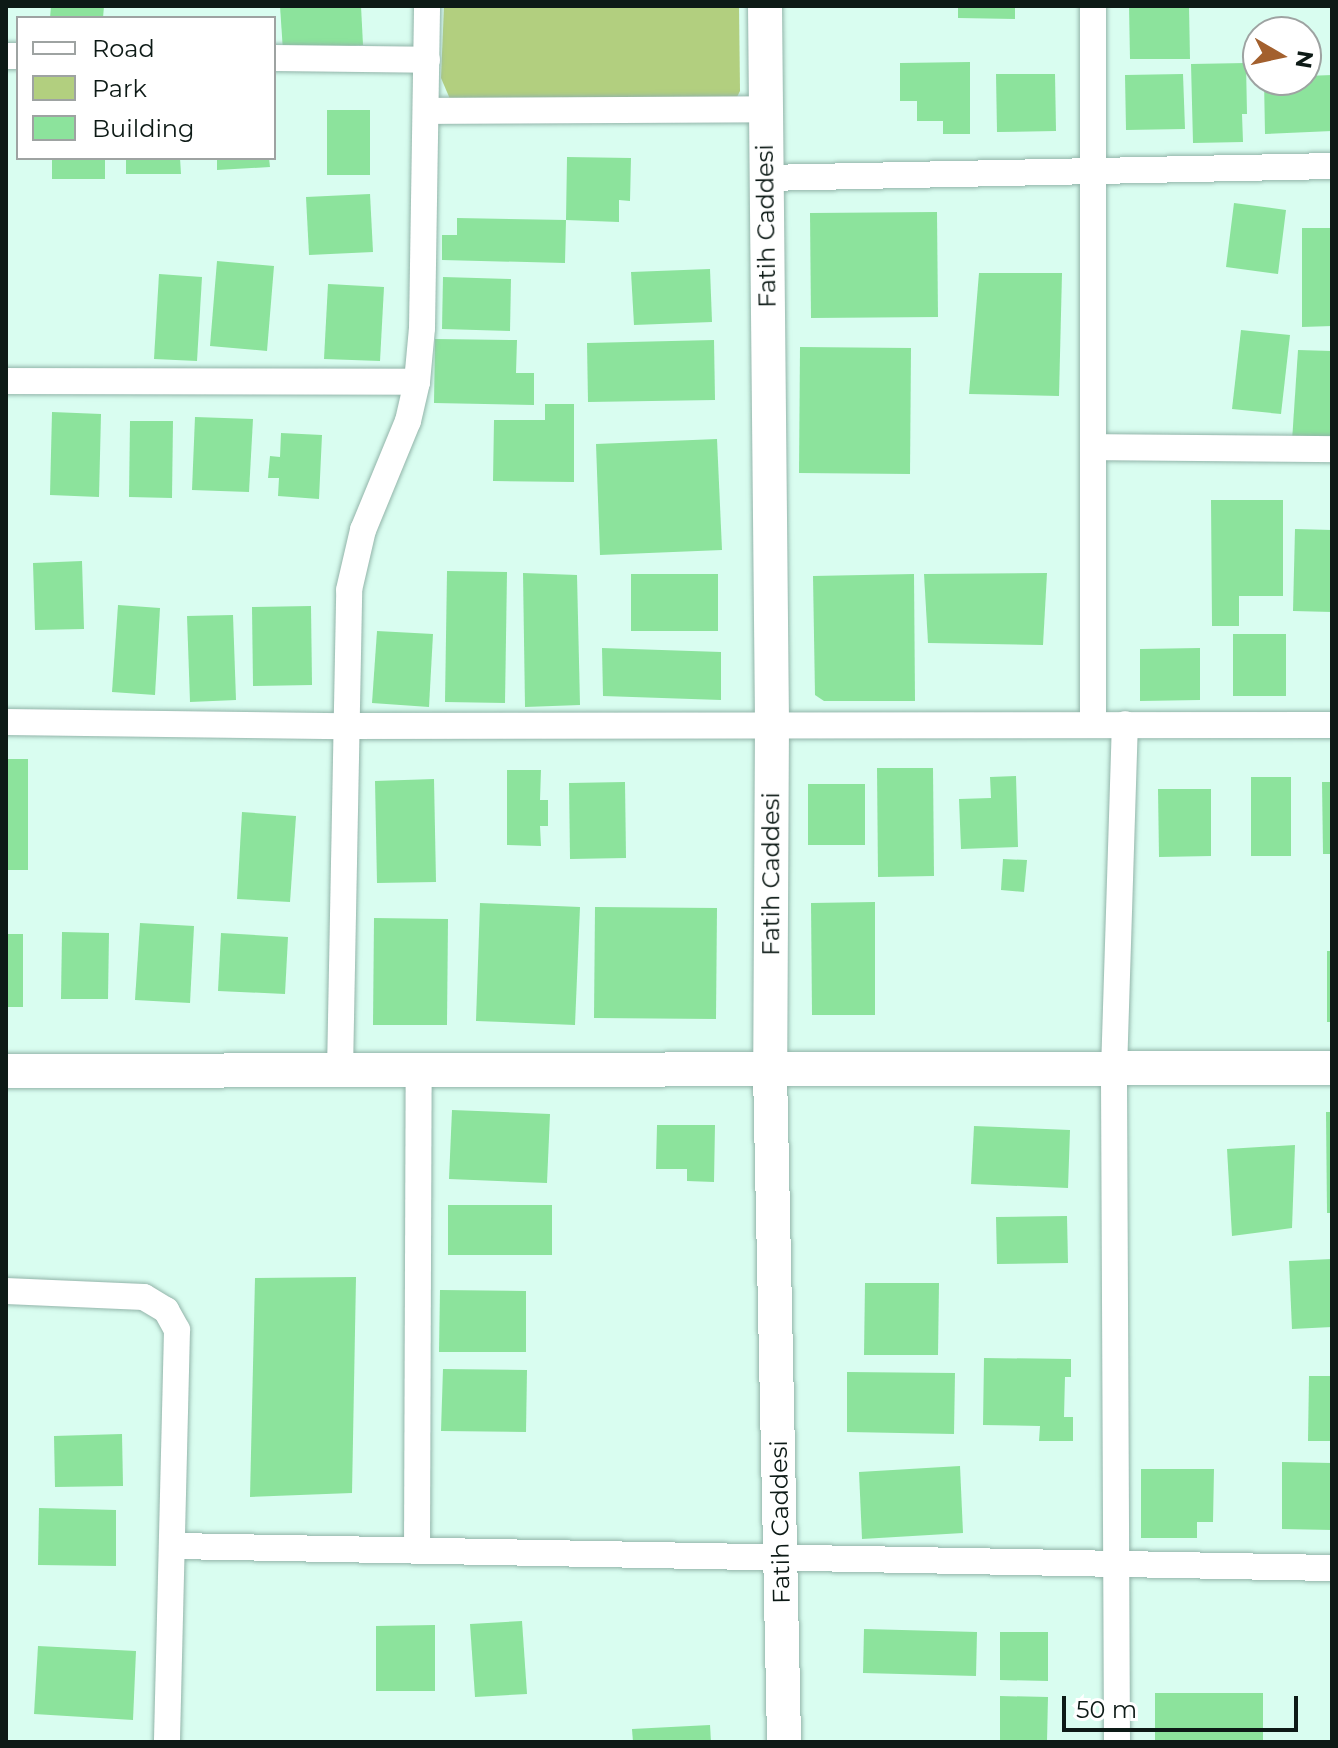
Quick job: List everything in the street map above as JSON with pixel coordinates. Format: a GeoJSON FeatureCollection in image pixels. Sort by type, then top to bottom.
{"type":"FeatureCollection","features":[{"type":"Feature","properties":{"kind":"street"},"geometry":{"type":"LineString","coordinates":[[340,1071],[349,590],[363,530],[408,421],[417,382],[422,328],[427,6]]}},
{"type":"Feature","properties":{"kind":"street","name":"Fatih Caddesi"},"geometry":{"type":"LineString","coordinates":[[765,6],[772,723],[770,1071],[784,1742]]}},
{"type":"Feature","properties":{"kind":"street"},"geometry":{"type":"LineString","coordinates":[[1093,6],[1093,724]]}},
{"type":"Feature","properties":{"kind":"street"},"geometry":{"type":"LineString","coordinates":[[276,58],[427,60]]}},
{"type":"Feature","properties":{"kind":"street"},"geometry":{"type":"LineString","coordinates":[[426,111],[765,109]]}},
{"type":"Feature","properties":{"kind":"street"},"geometry":{"type":"LineString","coordinates":[[765,178],[1332,166]]}},
{"type":"Feature","properties":{"kind":"street"},"geometry":{"type":"LineString","coordinates":[[6,381],[417,382]]}},
{"type":"Feature","properties":{"kind":"street"},"geometry":{"type":"LineString","coordinates":[[1093,447],[1332,449]]}},
{"type":"Feature","properties":{"kind":"street"},"geometry":{"type":"LineString","coordinates":[[6,722],[345,726],[772,723],[1332,725]]}},
{"type":"Feature","properties":{"kind":"street"},"geometry":{"type":"LineString","coordinates":[[1117,1742],[1119,1563],[1114,1071],[1125,724]]}},
{"type":"Feature","properties":{"kind":"street"},"geometry":{"type":"LineString","coordinates":[[6,1071],[1114,1071],[1332,1068]]}},
{"type":"Feature","properties":{"kind":"street"},"geometry":{"type":"LineString","coordinates":[[417,1550],[419,1071]]}},
{"type":"Feature","properties":{"kind":"street"},"geometry":{"type":"LineString","coordinates":[[6,1291],[144,1297],[166,1310],[177,1330],[175,1546],[167,1742]]}},
{"type":"Feature","properties":{"kind":"street"},"geometry":{"type":"LineString","coordinates":[[175,1546],[1332,1568]]}},
{"type":"Feature","properties":{"kind":"green space"},"geometry":{"type":"Polygon","coordinates":[[[444,6],[739,6],[740,91],[735,101],[450,99],[441,78],[444,6]]]}},
{"type":"Feature","properties":{"kind":"building"},"geometry":{"type":"Polygon","coordinates":[[[51,6],[104,6],[103,16],[50,16],[51,6]]]}},
{"type":"Feature","properties":{"kind":"building"},"geometry":{"type":"Polygon","coordinates":[[[280,6],[361,6],[363,45],[283,51],[280,6]]]}},
{"type":"Feature","properties":{"kind":"building"},"geometry":{"type":"Polygon","coordinates":[[[958,6],[1015,6],[1015,19],[958,18],[958,6]]]}},
{"type":"Feature","properties":{"kind":"building"},"geometry":{"type":"Polygon","coordinates":[[[1129,6],[1189,6],[1190,59],[1130,59],[1129,6]]]}},
{"type":"Feature","properties":{"kind":"building"},"geometry":{"type":"Polygon","coordinates":[[[970,62],[970,134],[943,134],[943,121],[917,121],[917,101],[900,101],[900,63],[970,62]]]}},
{"type":"Feature","properties":{"kind":"building"},"geometry":{"type":"Polygon","coordinates":[[[1242,63],[1242,96],[1247,96],[1247,114],[1242,114],[1243,142],[1193,143],[1191,64],[1242,63]]]}},
{"type":"Feature","properties":{"kind":"building"},"geometry":{"type":"Polygon","coordinates":[[[996,74],[1055,74],[1056,131],[997,132],[996,74]]]}},
{"type":"Feature","properties":{"kind":"building"},"geometry":{"type":"Polygon","coordinates":[[[1183,74],[1185,129],[1126,130],[1125,75],[1183,74]]]}},
{"type":"Feature","properties":{"kind":"building"},"geometry":{"type":"Polygon","coordinates":[[[1322,75],[1332,75],[1332,131],[1265,134],[1264,96],[1322,96],[1322,75]]]}},
{"type":"Feature","properties":{"kind":"building"},"geometry":{"type":"Polygon","coordinates":[[[327,110],[370,110],[370,175],[327,175],[327,110]]]}},
{"type":"Feature","properties":{"kind":"building"},"geometry":{"type":"Polygon","coordinates":[[[567,157],[631,158],[630,201],[619,200],[619,222],[566,220],[567,157]]]}},
{"type":"Feature","properties":{"kind":"building"},"geometry":{"type":"Polygon","coordinates":[[[52,160],[105,160],[105,179],[52,179],[52,160]]]}},
{"type":"Feature","properties":{"kind":"building"},"geometry":{"type":"Polygon","coordinates":[[[126,160],[180,160],[181,174],[126,174],[126,160]]]}},
{"type":"Feature","properties":{"kind":"building"},"geometry":{"type":"Polygon","coordinates":[[[217,160],[269,160],[270,167],[217,170],[217,160]]]}},
{"type":"Feature","properties":{"kind":"building"},"geometry":{"type":"Polygon","coordinates":[[[370,194],[373,252],[309,255],[306,197],[370,194]]]}},
{"type":"Feature","properties":{"kind":"building"},"geometry":{"type":"Polygon","coordinates":[[[1234,203],[1286,210],[1278,274],[1226,267],[1234,203]]]}},
{"type":"Feature","properties":{"kind":"building"},"geometry":{"type":"Polygon","coordinates":[[[937,212],[938,317],[811,318],[810,213],[937,212]]]}},
{"type":"Feature","properties":{"kind":"building"},"geometry":{"type":"Polygon","coordinates":[[[457,218],[566,220],[565,263],[442,260],[442,235],[457,235],[457,218]]]}},
{"type":"Feature","properties":{"kind":"building"},"geometry":{"type":"Polygon","coordinates":[[[1302,228],[1332,228],[1332,326],[1302,327],[1302,228]]]}},
{"type":"Feature","properties":{"kind":"building"},"geometry":{"type":"Polygon","coordinates":[[[217,261],[274,266],[267,351],[210,346],[217,261]]]}},
{"type":"Feature","properties":{"kind":"building"},"geometry":{"type":"Polygon","coordinates":[[[710,269],[712,322],[634,325],[631,272],[710,269]]]}},
{"type":"Feature","properties":{"kind":"building"},"geometry":{"type":"Polygon","coordinates":[[[979,273],[1062,273],[1059,396],[969,394],[979,273]]]}},
{"type":"Feature","properties":{"kind":"building"},"geometry":{"type":"Polygon","coordinates":[[[159,274],[202,277],[197,361],[154,359],[159,274]]]}},
{"type":"Feature","properties":{"kind":"building"},"geometry":{"type":"Polygon","coordinates":[[[443,277],[511,279],[510,331],[442,329],[443,277]]]}},
{"type":"Feature","properties":{"kind":"building"},"geometry":{"type":"Polygon","coordinates":[[[328,284],[384,287],[380,361],[324,359],[328,284]]]}},
{"type":"Feature","properties":{"kind":"building"},"geometry":{"type":"Polygon","coordinates":[[[1241,330],[1290,335],[1281,414],[1232,409],[1241,330]]]}},
{"type":"Feature","properties":{"kind":"building"},"geometry":{"type":"Polygon","coordinates":[[[435,339],[517,340],[516,373],[534,373],[534,405],[434,403],[435,339]]]}},
{"type":"Feature","properties":{"kind":"building"},"geometry":{"type":"Polygon","coordinates":[[[714,340],[715,400],[588,402],[587,343],[714,340]]]}},
{"type":"Feature","properties":{"kind":"building"},"geometry":{"type":"Polygon","coordinates":[[[800,347],[911,348],[910,474],[799,473],[800,347]]]}},
{"type":"Feature","properties":{"kind":"building"},"geometry":{"type":"Polygon","coordinates":[[[1298,350],[1332,351],[1332,443],[1292,441],[1298,350]]]}},
{"type":"Feature","properties":{"kind":"building"},"geometry":{"type":"Polygon","coordinates":[[[545,404],[574,404],[574,482],[493,481],[494,420],[545,420],[545,404]]]}},
{"type":"Feature","properties":{"kind":"building"},"geometry":{"type":"Polygon","coordinates":[[[52,412],[101,414],[99,497],[50,495],[52,412]]]}},
{"type":"Feature","properties":{"kind":"building"},"geometry":{"type":"Polygon","coordinates":[[[195,417],[253,419],[249,492],[192,490],[195,417]]]}},
{"type":"Feature","properties":{"kind":"building"},"geometry":{"type":"Polygon","coordinates":[[[130,421],[173,421],[172,498],[129,497],[130,421]]]}},
{"type":"Feature","properties":{"kind":"building"},"geometry":{"type":"Polygon","coordinates":[[[281,433],[322,435],[319,499],[278,496],[279,478],[268,478],[270,456],[280,457],[281,433]]]}},
{"type":"Feature","properties":{"kind":"building"},"geometry":{"type":"Polygon","coordinates":[[[717,439],[722,550],[600,555],[596,444],[717,439]]]}},
{"type":"Feature","properties":{"kind":"building"},"geometry":{"type":"Polygon","coordinates":[[[1211,500],[1283,500],[1283,596],[1239,596],[1239,626],[1212,626],[1211,500]]]}},
{"type":"Feature","properties":{"kind":"building"},"geometry":{"type":"Polygon","coordinates":[[[1295,529],[1332,530],[1332,612],[1293,611],[1295,529]]]}},
{"type":"Feature","properties":{"kind":"building"},"geometry":{"type":"Polygon","coordinates":[[[82,561],[84,629],[35,630],[33,563],[82,561]]]}},
{"type":"Feature","properties":{"kind":"building"},"geometry":{"type":"Polygon","coordinates":[[[447,571],[507,572],[505,703],[445,702],[447,571]]]}},
{"type":"Feature","properties":{"kind":"building"},"geometry":{"type":"Polygon","coordinates":[[[523,573],[577,575],[580,705],[525,707],[523,573]]]}},
{"type":"Feature","properties":{"kind":"building"},"geometry":{"type":"Polygon","coordinates":[[[1047,573],[1043,645],[928,643],[924,574],[1047,573]]]}},
{"type":"Feature","properties":{"kind":"building"},"geometry":{"type":"Polygon","coordinates":[[[631,574],[718,574],[718,631],[631,631],[631,574]]]}},
{"type":"Feature","properties":{"kind":"building"},"geometry":{"type":"Polygon","coordinates":[[[914,574],[915,701],[824,701],[815,695],[813,576],[914,574]]]}},
{"type":"Feature","properties":{"kind":"building"},"geometry":{"type":"Polygon","coordinates":[[[118,605],[160,608],[155,695],[112,692],[118,605]]]}},
{"type":"Feature","properties":{"kind":"building"},"geometry":{"type":"Polygon","coordinates":[[[311,606],[312,685],[253,686],[252,607],[311,606]]]}},
{"type":"Feature","properties":{"kind":"building"},"geometry":{"type":"Polygon","coordinates":[[[233,615],[236,700],[190,702],[187,616],[233,615]]]}},
{"type":"Feature","properties":{"kind":"building"},"geometry":{"type":"Polygon","coordinates":[[[377,631],[433,634],[429,707],[372,703],[377,631]]]}},
{"type":"Feature","properties":{"kind":"building"},"geometry":{"type":"Polygon","coordinates":[[[1233,634],[1286,634],[1286,696],[1233,696],[1233,634]]]}},
{"type":"Feature","properties":{"kind":"building"},"geometry":{"type":"Polygon","coordinates":[[[602,648],[721,652],[721,700],[603,696],[602,648]]]}},
{"type":"Feature","properties":{"kind":"building"},"geometry":{"type":"Polygon","coordinates":[[[1200,648],[1200,700],[1140,701],[1140,649],[1200,648]]]}},
{"type":"Feature","properties":{"kind":"building"},"geometry":{"type":"Polygon","coordinates":[[[6,759],[28,759],[28,870],[6,870],[6,759]]]}},
{"type":"Feature","properties":{"kind":"building"},"geometry":{"type":"Polygon","coordinates":[[[877,768],[933,768],[934,876],[878,877],[877,768]]]}},
{"type":"Feature","properties":{"kind":"building"},"geometry":{"type":"Polygon","coordinates":[[[507,770],[541,770],[540,800],[548,800],[548,826],[540,826],[541,846],[507,845],[507,770]]]}},
{"type":"Feature","properties":{"kind":"building"},"geometry":{"type":"Polygon","coordinates":[[[1016,776],[1018,847],[961,849],[959,799],[991,798],[990,777],[1016,776]]]}},
{"type":"Feature","properties":{"kind":"building"},"geometry":{"type":"Polygon","coordinates":[[[1251,777],[1291,777],[1291,856],[1251,856],[1251,777]]]}},
{"type":"Feature","properties":{"kind":"building"},"geometry":{"type":"Polygon","coordinates":[[[434,779],[436,882],[377,883],[375,781],[434,779]]]}},
{"type":"Feature","properties":{"kind":"building"},"geometry":{"type":"Polygon","coordinates":[[[625,782],[626,858],[570,859],[569,783],[625,782]]]}},
{"type":"Feature","properties":{"kind":"building"},"geometry":{"type":"Polygon","coordinates":[[[1322,782],[1332,782],[1332,854],[1323,854],[1322,782]]]}},
{"type":"Feature","properties":{"kind":"building"},"geometry":{"type":"Polygon","coordinates":[[[808,784],[865,784],[865,845],[808,845],[808,784]]]}},
{"type":"Feature","properties":{"kind":"building"},"geometry":{"type":"Polygon","coordinates":[[[1158,789],[1211,789],[1211,856],[1159,857],[1158,789]]]}},
{"type":"Feature","properties":{"kind":"building"},"geometry":{"type":"Polygon","coordinates":[[[242,812],[296,816],[290,902],[237,899],[242,812]]]}},
{"type":"Feature","properties":{"kind":"building"},"geometry":{"type":"Polygon","coordinates":[[[1003,859],[1027,860],[1024,892],[1001,890],[1003,859]]]}},
{"type":"Feature","properties":{"kind":"building"},"geometry":{"type":"Polygon","coordinates":[[[875,902],[875,1015],[812,1015],[811,903],[875,902]]]}},
{"type":"Feature","properties":{"kind":"building"},"geometry":{"type":"Polygon","coordinates":[[[480,903],[580,907],[575,1025],[476,1021],[480,903]]]}},
{"type":"Feature","properties":{"kind":"building"},"geometry":{"type":"Polygon","coordinates":[[[595,907],[717,908],[716,1019],[594,1018],[595,907]]]}},
{"type":"Feature","properties":{"kind":"building"},"geometry":{"type":"Polygon","coordinates":[[[374,918],[448,919],[447,1025],[373,1025],[374,918]]]}},
{"type":"Feature","properties":{"kind":"building"},"geometry":{"type":"Polygon","coordinates":[[[140,923],[194,926],[190,1003],[135,1000],[140,923]]]}},
{"type":"Feature","properties":{"kind":"building"},"geometry":{"type":"Polygon","coordinates":[[[62,932],[109,933],[108,999],[61,999],[62,932]]]}},
{"type":"Feature","properties":{"kind":"building"},"geometry":{"type":"Polygon","coordinates":[[[221,933],[288,937],[285,994],[218,991],[221,933]]]}},
{"type":"Feature","properties":{"kind":"building"},"geometry":{"type":"Polygon","coordinates":[[[6,934],[23,934],[23,1007],[6,1007],[6,934]]]}},
{"type":"Feature","properties":{"kind":"building"},"geometry":{"type":"Polygon","coordinates":[[[1327,951],[1332,951],[1332,1022],[1327,1022],[1327,951]]]}},
{"type":"Feature","properties":{"kind":"building"},"geometry":{"type":"Polygon","coordinates":[[[452,1110],[550,1114],[547,1183],[449,1179],[452,1110]]]}},
{"type":"Feature","properties":{"kind":"building"},"geometry":{"type":"Polygon","coordinates":[[[1326,1112],[1332,1112],[1332,1213],[1327,1213],[1326,1112]]]}},
{"type":"Feature","properties":{"kind":"building"},"geometry":{"type":"Polygon","coordinates":[[[657,1125],[715,1125],[714,1182],[687,1181],[687,1169],[656,1169],[657,1125]]]}},
{"type":"Feature","properties":{"kind":"building"},"geometry":{"type":"Polygon","coordinates":[[[974,1126],[1070,1130],[1068,1188],[971,1184],[974,1126]]]}},
{"type":"Feature","properties":{"kind":"building"},"geometry":{"type":"Polygon","coordinates":[[[1295,1145],[1292,1228],[1232,1236],[1227,1149],[1295,1145]]]}},
{"type":"Feature","properties":{"kind":"building"},"geometry":{"type":"Polygon","coordinates":[[[448,1205],[552,1205],[552,1255],[448,1255],[448,1205]]]}},
{"type":"Feature","properties":{"kind":"building"},"geometry":{"type":"Polygon","coordinates":[[[1067,1216],[1068,1263],[997,1264],[996,1217],[1067,1216]]]}},
{"type":"Feature","properties":{"kind":"building"},"geometry":{"type":"Polygon","coordinates":[[[1332,1259],[1332,1327],[1292,1329],[1289,1261],[1332,1259]]]}},
{"type":"Feature","properties":{"kind":"building"},"geometry":{"type":"Polygon","coordinates":[[[356,1277],[352,1493],[250,1497],[255,1278],[356,1277]]]}},
{"type":"Feature","properties":{"kind":"building"},"geometry":{"type":"Polygon","coordinates":[[[865,1283],[939,1283],[938,1355],[864,1355],[865,1283]]]}},
{"type":"Feature","properties":{"kind":"building"},"geometry":{"type":"Polygon","coordinates":[[[440,1290],[526,1291],[526,1352],[439,1352],[440,1290]]]}},
{"type":"Feature","properties":{"kind":"building"},"geometry":{"type":"Polygon","coordinates":[[[984,1358],[1071,1359],[1071,1377],[1065,1377],[1064,1417],[1073,1417],[1073,1441],[1039,1441],[1040,1426],[983,1425],[984,1358]]]}},
{"type":"Feature","properties":{"kind":"building"},"geometry":{"type":"Polygon","coordinates":[[[443,1369],[527,1370],[526,1432],[441,1431],[443,1369]]]}},
{"type":"Feature","properties":{"kind":"building"},"geometry":{"type":"Polygon","coordinates":[[[847,1372],[955,1373],[954,1434],[847,1432],[847,1372]]]}},
{"type":"Feature","properties":{"kind":"building"},"geometry":{"type":"Polygon","coordinates":[[[1309,1376],[1332,1376],[1332,1441],[1308,1441],[1309,1376]]]}},
{"type":"Feature","properties":{"kind":"building"},"geometry":{"type":"Polygon","coordinates":[[[122,1434],[123,1486],[55,1487],[54,1436],[122,1434]]]}},
{"type":"Feature","properties":{"kind":"building"},"geometry":{"type":"Polygon","coordinates":[[[1282,1462],[1332,1463],[1332,1530],[1282,1529],[1282,1462]]]}},
{"type":"Feature","properties":{"kind":"building"},"geometry":{"type":"Polygon","coordinates":[[[960,1466],[963,1533],[862,1539],[859,1472],[960,1466]]]}},
{"type":"Feature","properties":{"kind":"building"},"geometry":{"type":"Polygon","coordinates":[[[1141,1469],[1214,1469],[1213,1522],[1197,1522],[1197,1538],[1141,1538],[1141,1469]]]}},
{"type":"Feature","properties":{"kind":"building"},"geometry":{"type":"Polygon","coordinates":[[[39,1508],[116,1510],[116,1566],[38,1565],[39,1508]]]}},
{"type":"Feature","properties":{"kind":"building"},"geometry":{"type":"Polygon","coordinates":[[[522,1621],[527,1694],[475,1697],[470,1624],[522,1621]]]}},
{"type":"Feature","properties":{"kind":"building"},"geometry":{"type":"Polygon","coordinates":[[[435,1625],[435,1691],[376,1691],[376,1626],[435,1625]]]}},
{"type":"Feature","properties":{"kind":"building"},"geometry":{"type":"Polygon","coordinates":[[[864,1629],[977,1632],[976,1676],[863,1673],[864,1629]]]}},
{"type":"Feature","properties":{"kind":"building"},"geometry":{"type":"Polygon","coordinates":[[[1000,1632],[1048,1632],[1048,1681],[1000,1680],[1000,1632]]]}},
{"type":"Feature","properties":{"kind":"building"},"geometry":{"type":"Polygon","coordinates":[[[38,1646],[136,1651],[133,1720],[34,1714],[38,1646]]]}},
{"type":"Feature","properties":{"kind":"building"},"geometry":{"type":"Polygon","coordinates":[[[1155,1693],[1263,1693],[1263,1742],[1155,1742],[1155,1693]]]}},
{"type":"Feature","properties":{"kind":"building"},"geometry":{"type":"Polygon","coordinates":[[[1000,1696],[1048,1697],[1047,1742],[1000,1742],[1000,1696]]]}},
{"type":"Feature","properties":{"kind":"building"},"geometry":{"type":"Polygon","coordinates":[[[710,1725],[711,1742],[633,1742],[632,1729],[710,1725]]]}}]}
